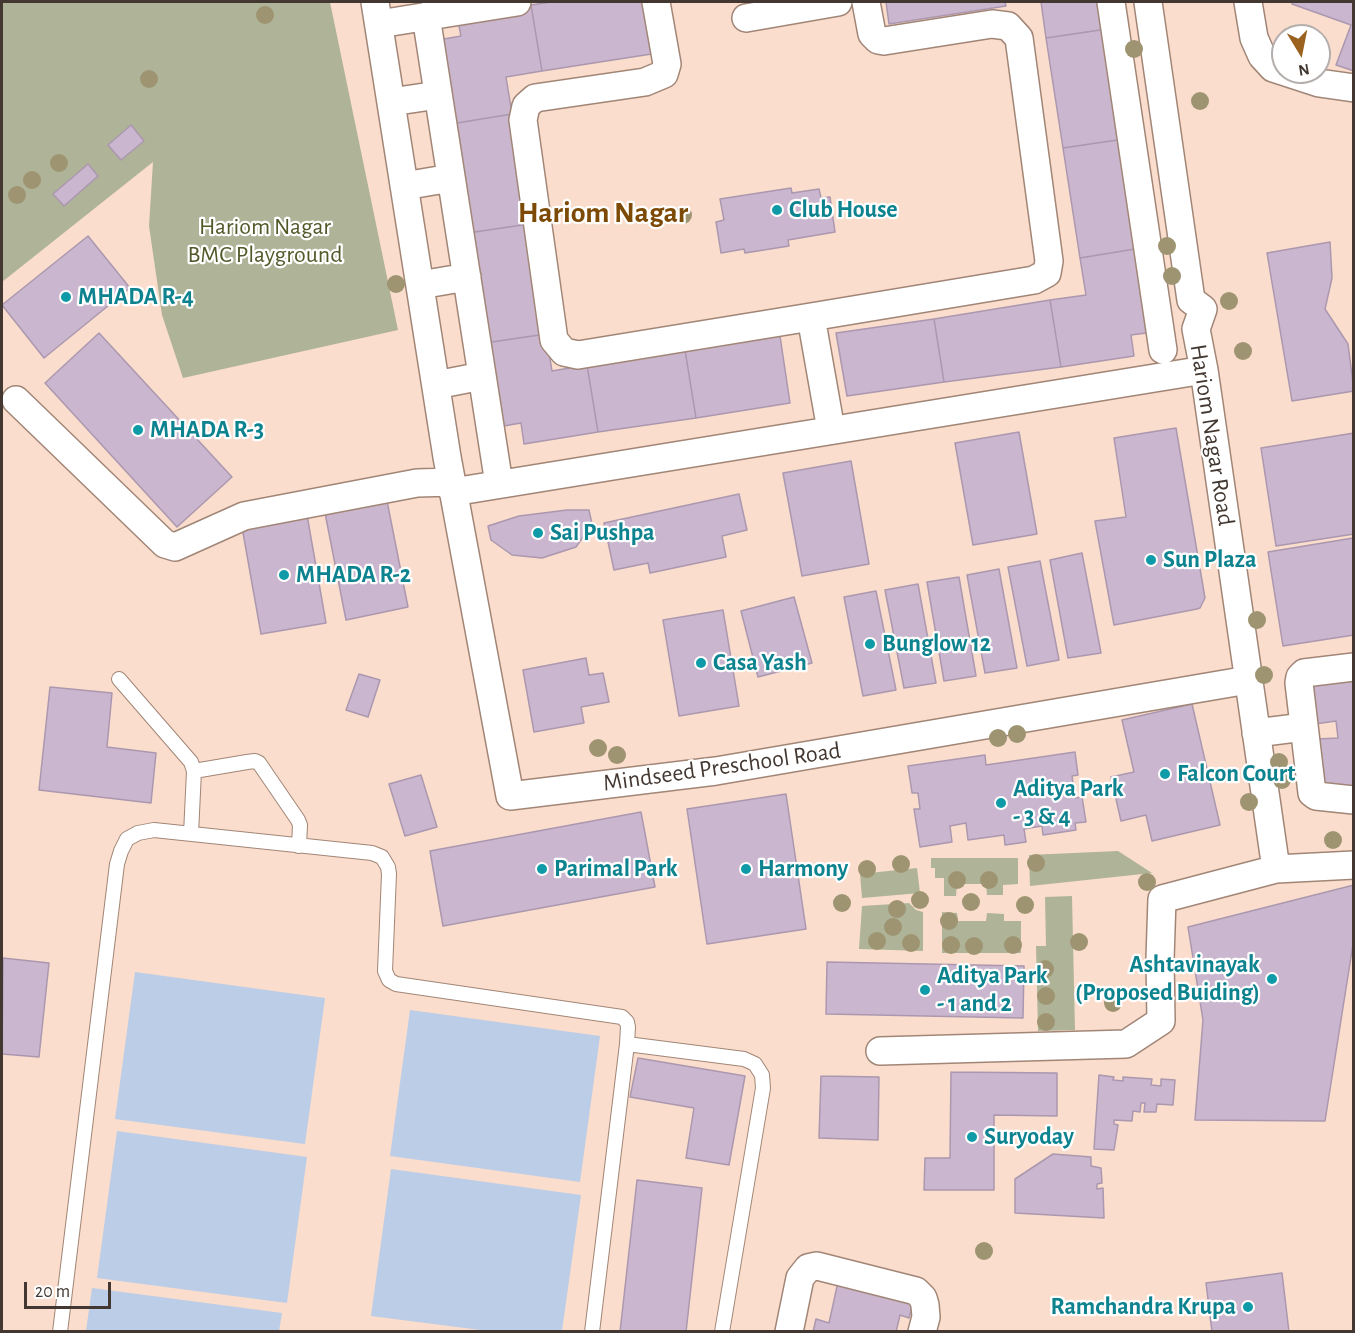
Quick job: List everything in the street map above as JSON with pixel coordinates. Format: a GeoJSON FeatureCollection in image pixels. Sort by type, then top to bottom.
{"type":"FeatureCollection","features":[{"type":"Feature","properties":{"kind":"street"},"geometry":{"type":"LineString","coordinates":[[453,487],[377,13],[426,16],[517,2]]}},
{"type":"Feature","properties":{"kind":"street"},"geometry":{"type":"LineString","coordinates":[[656,2],[667,64],[664,74],[645,82],[535,98],[526,106],[523,120],[554,340],[564,352],[578,355],[812,317],[1034,280],[1047,273],[1049,261],[1018,38],[1008,26],[992,24],[884,41],[878,40],[872,34],[866,2]]}},
{"type":"Feature","properties":{"kind":"street"},"geometry":{"type":"LineString","coordinates":[[746,18],[838,2]]}},
{"type":"Feature","properties":{"kind":"street"},"geometry":{"type":"LineString","coordinates":[[1111,2],[1163,350]]}},
{"type":"Feature","properties":{"kind":"street","name":"Hariom Nagar Road"},"geometry":{"type":"LineString","coordinates":[[1148,2],[1191,298],[1203,309],[1196,329],[1204,369],[1276,868]]}},
{"type":"Feature","properties":{"kind":"street"},"geometry":{"type":"LineString","coordinates":[[1248,2],[1254,38],[1262,56],[1273,68],[1319,83],[1353,88]]}},
{"type":"Feature","properties":{"kind":"street"},"geometry":{"type":"LineString","coordinates":[[426,16],[499,484]]}},
{"type":"Feature","properties":{"kind":"street"},"geometry":{"type":"LineString","coordinates":[[1119,60],[1156,55]]}},
{"type":"Feature","properties":{"kind":"street"},"geometry":{"type":"LineString","coordinates":[[391,102],[438,95]]}},
{"type":"Feature","properties":{"kind":"street"},"geometry":{"type":"LineString","coordinates":[[1135,161],[1170,155]]}},
{"type":"Feature","properties":{"kind":"street"},"geometry":{"type":"LineString","coordinates":[[404,186],[451,178]]}},
{"type":"Feature","properties":{"kind":"street"},"geometry":{"type":"LineString","coordinates":[[420,285],[467,277]]}},
{"type":"Feature","properties":{"kind":"street"},"geometry":{"type":"LineString","coordinates":[[1156,300],[1191,298]]}},
{"type":"Feature","properties":{"kind":"street"},"geometry":{"type":"LineString","coordinates":[[812,317],[831,430]]}},
{"type":"Feature","properties":{"kind":"street"},"geometry":{"type":"LineString","coordinates":[[16,400],[165,544],[175,547],[244,516],[417,483],[453,487],[499,484],[1204,369]]}},
{"type":"Feature","properties":{"kind":"street"},"geometry":{"type":"LineString","coordinates":[[436,385],[483,376]]}},
{"type":"Feature","properties":{"kind":"street","name":"Mindseed Preschool Road"},"geometry":{"type":"LineString","coordinates":[[453,487],[510,796],[716,771],[1248,680]]}},
{"type":"Feature","properties":{"kind":"street"},"geometry":{"type":"LineString","coordinates":[[1353,667],[1304,673],[1299,683],[1312,793],[1316,796],[1353,800]]}},
{"type":"Feature","properties":{"kind":"street"},"geometry":{"type":"LineString","coordinates":[[1256,734],[1304,727]]}},
{"type":"Feature","properties":{"kind":"street"},"geometry":{"type":"LineString","coordinates":[[880,1050],[1126,1044],[1161,1021],[1162,899],[1276,868],[1353,865]]}},
{"type":"Feature","properties":{"kind":"street"},"geometry":{"type":"LineString","coordinates":[[789,1332],[803,1272],[817,1266],[916,1291],[923,1298],[925,1305],[926,1317],[922,1332]]}},
{"type":"Feature","properties":{"kind":"lane"},"geometry":{"type":"LineString","coordinates":[[119,679],[187,755],[194,771],[191,834]]}},
{"type":"Feature","properties":{"kind":"lane"},"geometry":{"type":"LineString","coordinates":[[194,771],[247,762],[259,763],[298,820],[300,825],[299,846]]}},
{"type":"Feature","properties":{"kind":"lane"},"geometry":{"type":"LineString","coordinates":[[60,1332],[121,851],[127,839],[138,832],[154,830],[372,853],[382,857],[390,874],[385,971],[389,980],[396,984],[622,1017],[627,1022],[627,1044],[592,1332]]}},
{"type":"Feature","properties":{"kind":"lane"},"geometry":{"type":"LineString","coordinates":[[627,1044],[744,1059],[755,1064],[762,1075],[763,1088],[722,1332]]}},
{"type":"Feature","properties":{"kind":"green space","name":"Hariom Nagar BMC Playground"},"geometry":{"type":"Polygon","coordinates":[[[2,2],[330,2],[398,330],[183,378],[162,315],[149,226],[153,162],[2,282],[2,2]]]}},
{"type":"Feature","properties":{"kind":"green space"},"geometry":{"type":"Polygon","coordinates":[[[1118,851],[1152,873],[1030,886],[1029,855],[1118,851]]]}},
{"type":"Feature","properties":{"kind":"green space"},"geometry":{"type":"Polygon","coordinates":[[[931,858],[1018,858],[1018,884],[1003,885],[1003,895],[987,895],[986,884],[957,884],[956,896],[944,896],[944,878],[935,878],[935,868],[931,868],[931,858]]]}},
{"type":"Feature","properties":{"kind":"green space"},"geometry":{"type":"Polygon","coordinates":[[[917,868],[920,893],[862,898],[860,874],[917,868]]]}},
{"type":"Feature","properties":{"kind":"green space"},"geometry":{"type":"Polygon","coordinates":[[[1072,896],[1075,1030],[1038,1031],[1036,946],[1046,946],[1045,897],[1072,896]]]}},
{"type":"Feature","properties":{"kind":"green space"},"geometry":{"type":"Polygon","coordinates":[[[909,903],[916,910],[923,912],[923,951],[859,949],[862,906],[909,903]]]}},
{"type":"Feature","properties":{"kind":"green space"},"geometry":{"type":"Polygon","coordinates":[[[942,912],[957,913],[958,921],[986,921],[987,913],[1004,914],[1004,921],[1021,921],[1021,953],[942,953],[942,912]]]}},
{"type":"Feature","properties":{"kind":"water"},"geometry":{"type":"Polygon","coordinates":[[[135,972],[325,998],[305,1144],[115,1119],[135,972]]]}},
{"type":"Feature","properties":{"kind":"water"},"geometry":{"type":"Polygon","coordinates":[[[410,1010],[600,1036],[580,1182],[390,1156],[410,1010]]]}},
{"type":"Feature","properties":{"kind":"water"},"geometry":{"type":"Polygon","coordinates":[[[117,1131],[307,1157],[287,1303],[97,1278],[117,1131]]]}},
{"type":"Feature","properties":{"kind":"water"},"geometry":{"type":"Polygon","coordinates":[[[391,1169],[581,1195],[562,1331],[488,1331],[371,1316],[391,1169]]]}},
{"type":"Feature","properties":{"kind":"water"},"geometry":{"type":"Polygon","coordinates":[[[92,1288],[282,1313],[279,1331],[86,1331],[92,1288]]]}},
{"type":"Feature","properties":{"kind":"building"},"geometry":{"type":"Polygon","coordinates":[[[551,2],[650,2],[658,53],[542,71],[531,5],[551,2]]]}},
{"type":"Feature","properties":{"kind":"building"},"geometry":{"type":"Polygon","coordinates":[[[886,2],[1005,2],[1006,6],[889,24],[886,2]]]}},
{"type":"Feature","properties":{"kind":"building"},"geometry":{"type":"Polygon","coordinates":[[[1041,2],[1103,2],[1107,29],[1046,38],[1041,2]]]}},
{"type":"Feature","properties":{"kind":"building"},"geometry":{"type":"Polygon","coordinates":[[[1292,2],[1354,2],[1354,71],[1336,65],[1351,25],[1292,4],[1292,2]]]}},
{"type":"Feature","properties":{"kind":"building"},"geometry":{"type":"Polygon","coordinates":[[[531,5],[542,71],[506,77],[512,114],[451,124],[438,40],[461,36],[457,16],[531,5]]]}},
{"type":"Feature","properties":{"kind":"building"},"geometry":{"type":"Polygon","coordinates":[[[1107,29],[1124,139],[1063,148],[1046,38],[1107,29]]]}},
{"type":"Feature","properties":{"kind":"building"},"geometry":{"type":"Polygon","coordinates":[[[512,114],[529,224],[468,233],[451,124],[512,114]]]}},
{"type":"Feature","properties":{"kind":"building"},"geometry":{"type":"Polygon","coordinates":[[[131,125],[144,141],[121,160],[108,145],[131,125]]]}},
{"type":"Feature","properties":{"kind":"building"},"geometry":{"type":"Polygon","coordinates":[[[1124,139],[1141,248],[1080,258],[1063,148],[1124,139]]]}},
{"type":"Feature","properties":{"kind":"building"},"geometry":{"type":"Polygon","coordinates":[[[88,164],[98,176],[64,206],[53,194],[88,164]]]}},
{"type":"Feature","properties":{"kind":"building","name":"Club House"},"geometry":{"type":"Polygon","coordinates":[[[791,188],[792,193],[819,189],[821,198],[830,197],[835,232],[788,240],[789,246],[745,253],[744,249],[721,253],[716,222],[724,220],[720,199],[791,188]]]}},
{"type":"Feature","properties":{"kind":"building"},"geometry":{"type":"Polygon","coordinates":[[[529,224],[546,334],[485,343],[468,233],[529,224]]]}},
{"type":"Feature","properties":{"kind":"building","name":"MHADA R-4"},"geometry":{"type":"Polygon","coordinates":[[[88,236],[130,288],[44,358],[2,305],[88,236]]]}},
{"type":"Feature","properties":{"kind":"building"},"geometry":{"type":"Polygon","coordinates":[[[1330,242],[1332,278],[1325,309],[1348,344],[1354,391],[1292,401],[1267,253],[1330,242]]]}},
{"type":"Feature","properties":{"kind":"building"},"geometry":{"type":"Polygon","coordinates":[[[1141,248],[1154,332],[1131,335],[1134,356],[1061,367],[1050,300],[1086,295],[1080,258],[1141,248]]]}},
{"type":"Feature","properties":{"kind":"building"},"geometry":{"type":"Polygon","coordinates":[[[1050,300],[1061,367],[944,382],[934,319],[1050,300]]]}},
{"type":"Feature","properties":{"kind":"building"},"geometry":{"type":"Polygon","coordinates":[[[934,319],[944,382],[847,396],[836,333],[934,319]]]}},
{"type":"Feature","properties":{"kind":"building","name":"MHADA R-3"},"geometry":{"type":"Polygon","coordinates":[[[99,333],[232,477],[177,527],[45,383],[99,333]]]}},
{"type":"Feature","properties":{"kind":"building"},"geometry":{"type":"Polygon","coordinates":[[[546,334],[552,371],[587,365],[598,432],[524,444],[521,423],[498,427],[485,343],[546,334]]]}},
{"type":"Feature","properties":{"kind":"building"},"geometry":{"type":"Polygon","coordinates":[[[780,336],[790,403],[696,418],[685,350],[780,336]]]}},
{"type":"Feature","properties":{"kind":"building"},"geometry":{"type":"Polygon","coordinates":[[[685,350],[696,418],[598,432],[587,365],[685,350]]]}},
{"type":"Feature","properties":{"kind":"building","name":"Sun Plaza"},"geometry":{"type":"Polygon","coordinates":[[[1176,428],[1205,598],[1200,608],[1197,609],[1114,625],[1095,521],[1126,517],[1114,438],[1176,428]]]}},
{"type":"Feature","properties":{"kind":"building"},"geometry":{"type":"Polygon","coordinates":[[[1019,432],[1037,534],[973,545],[955,443],[1019,432]]]}},
{"type":"Feature","properties":{"kind":"building"},"geometry":{"type":"Polygon","coordinates":[[[1354,433],[1354,534],[1276,546],[1261,448],[1354,433]]]}},
{"type":"Feature","properties":{"kind":"building"},"geometry":{"type":"Polygon","coordinates":[[[851,461],[869,564],[802,576],[783,473],[851,461]]]}},
{"type":"Feature","properties":{"kind":"building"},"geometry":{"type":"Polygon","coordinates":[[[739,494],[747,530],[722,536],[726,557],[650,573],[648,563],[614,570],[604,523],[739,494]]]}},
{"type":"Feature","properties":{"kind":"building"},"geometry":{"type":"Polygon","coordinates":[[[387,501],[408,607],[346,620],[325,513],[387,501]]]}},
{"type":"Feature","properties":{"kind":"building","name":"Sai Pushpa"},"geometry":{"type":"Polygon","coordinates":[[[567,510],[589,510],[592,524],[576,547],[542,558],[512,555],[491,540],[488,526],[519,516],[567,510]]]}},
{"type":"Feature","properties":{"kind":"building","name":"MHADA R-2"},"geometry":{"type":"Polygon","coordinates":[[[307,515],[326,623],[261,634],[242,527],[307,515]]]}},
{"type":"Feature","properties":{"kind":"building"},"geometry":{"type":"Polygon","coordinates":[[[1353,538],[1354,635],[1283,646],[1268,552],[1353,538]]]}},
{"type":"Feature","properties":{"kind":"building"},"geometry":{"type":"Polygon","coordinates":[[[1082,553],[1101,653],[1068,658],[1050,560],[1082,553]]]}},
{"type":"Feature","properties":{"kind":"building"},"geometry":{"type":"Polygon","coordinates":[[[1040,561],[1059,660],[1027,666],[1008,567],[1040,561]]]}},
{"type":"Feature","properties":{"kind":"building"},"geometry":{"type":"Polygon","coordinates":[[[999,569],[1017,668],[985,673],[967,575],[999,569]]]}},
{"type":"Feature","properties":{"kind":"building"},"geometry":{"type":"Polygon","coordinates":[[[959,577],[976,676],[944,681],[927,582],[959,577]]]}},
{"type":"Feature","properties":{"kind":"building"},"geometry":{"type":"Polygon","coordinates":[[[918,584],[936,683],[904,688],[885,590],[918,584]]]}},
{"type":"Feature","properties":{"kind":"building","name":"Bunglow 12"},"geometry":{"type":"Polygon","coordinates":[[[876,591],[896,690],[863,696],[844,597],[876,591]]]}},
{"type":"Feature","properties":{"kind":"building"},"geometry":{"type":"Polygon","coordinates":[[[794,597],[812,663],[758,677],[741,611],[794,597]]]}},
{"type":"Feature","properties":{"kind":"building","name":"Casa Yash"},"geometry":{"type":"Polygon","coordinates":[[[723,610],[739,706],[679,716],[663,620],[723,610]]]}},
{"type":"Feature","properties":{"kind":"building"},"geometry":{"type":"Polygon","coordinates":[[[586,658],[589,675],[603,673],[609,702],[581,707],[584,723],[534,732],[523,670],[586,658]]]}},
{"type":"Feature","properties":{"kind":"building"},"geometry":{"type":"Polygon","coordinates":[[[1354,672],[1354,793],[1322,790],[1317,739],[1338,738],[1336,721],[1315,724],[1310,679],[1354,672]]]}},
{"type":"Feature","properties":{"kind":"building"},"geometry":{"type":"Polygon","coordinates":[[[359,674],[380,680],[368,717],[346,710],[359,674]]]}},
{"type":"Feature","properties":{"kind":"building"},"geometry":{"type":"Polygon","coordinates":[[[50,687],[112,693],[107,747],[156,753],[151,803],[39,790],[50,687]]]}},
{"type":"Feature","properties":{"kind":"building","name":"Falcon Court"},"geometry":{"type":"Polygon","coordinates":[[[1192,704],[1220,825],[1152,841],[1146,815],[1121,821],[1111,777],[1134,772],[1122,720],[1192,704]]]}},
{"type":"Feature","properties":{"kind":"building","name":"Aditya Park - 3 & 4"},"geometry":{"type":"Polygon","coordinates":[[[1075,752],[1078,775],[1072,776],[1075,798],[1082,797],[1086,822],[1075,823],[1076,830],[1043,835],[1042,826],[1024,829],[1026,842],[1005,845],[1004,835],[968,840],[966,823],[950,826],[952,842],[920,847],[914,809],[920,809],[918,793],[912,793],[908,766],[985,755],[986,765],[1075,752]]]}},
{"type":"Feature","properties":{"kind":"building"},"geometry":{"type":"Polygon","coordinates":[[[421,775],[437,827],[405,836],[389,784],[421,775]]]}},
{"type":"Feature","properties":{"kind":"building","name":"Harmony"},"geometry":{"type":"Polygon","coordinates":[[[786,794],[806,929],[707,944],[687,809],[786,794]]]}},
{"type":"Feature","properties":{"kind":"building","name":"Parimal Park"},"geometry":{"type":"Polygon","coordinates":[[[641,812],[655,887],[443,926],[430,851],[641,812]]]}},
{"type":"Feature","properties":{"kind":"building","name":"Ashtavinayak (Proposed Buiding)"},"geometry":{"type":"Polygon","coordinates":[[[1354,885],[1354,938],[1325,1121],[1195,1120],[1203,1020],[1188,927],[1354,885]]]}},
{"type":"Feature","properties":{"kind":"building"},"geometry":{"type":"Polygon","coordinates":[[[3,958],[49,963],[39,1057],[2,1054],[3,958]]]}},
{"type":"Feature","properties":{"kind":"building","name":"Aditya Park - 1 and 2"},"geometry":{"type":"Polygon","coordinates":[[[827,962],[1024,966],[1023,1018],[826,1014],[827,962]]]}},
{"type":"Feature","properties":{"kind":"building"},"geometry":{"type":"Polygon","coordinates":[[[638,1058],[745,1076],[729,1165],[686,1158],[694,1108],[630,1097],[638,1058]]]}},
{"type":"Feature","properties":{"kind":"building","name":"Suryoday"},"geometry":{"type":"Polygon","coordinates":[[[951,1072],[1057,1073],[1057,1116],[994,1115],[994,1190],[924,1190],[925,1158],[950,1158],[951,1072]]]}},
{"type":"Feature","properties":{"kind":"building"},"geometry":{"type":"Polygon","coordinates":[[[1099,1075],[1123,1081],[1123,1077],[1152,1079],[1151,1085],[1161,1086],[1161,1079],[1175,1080],[1173,1105],[1157,1104],[1156,1112],[1144,1112],[1145,1103],[1141,1103],[1140,1112],[1133,1111],[1132,1121],[1114,1120],[1114,1124],[1118,1125],[1114,1150],[1094,1149],[1099,1075]]]}},
{"type":"Feature","properties":{"kind":"building"},"geometry":{"type":"Polygon","coordinates":[[[821,1076],[879,1077],[878,1140],[819,1138],[821,1076]]]}},
{"type":"Feature","properties":{"kind":"building"},"geometry":{"type":"Polygon","coordinates":[[[1053,1154],[1091,1157],[1091,1166],[1101,1168],[1102,1183],[1097,1184],[1097,1189],[1103,1188],[1104,1218],[1015,1213],[1015,1179],[1053,1154]]]}},
{"type":"Feature","properties":{"kind":"building"},"geometry":{"type":"Polygon","coordinates":[[[637,1180],[702,1188],[686,1332],[620,1332],[637,1180]]]}},
{"type":"Feature","properties":{"kind":"building","name":"Ramchandra Krupa"},"geometry":{"type":"Polygon","coordinates":[[[1282,1273],[1289,1332],[1212,1332],[1206,1283],[1282,1273]]]}},
{"type":"Feature","properties":{"kind":"building"},"geometry":{"type":"Polygon","coordinates":[[[838,1282],[914,1299],[909,1318],[900,1315],[896,1332],[813,1332],[816,1319],[829,1323],[838,1282]]]}},
{"type":"Feature","properties":{"kind":"place","name":"Club House"},"geometry":{"type":"Point","coordinates":[777,210]}},
{"type":"Feature","properties":{"kind":"place","name":"MHADA R-4"},"geometry":{"type":"Point","coordinates":[66,297]}},
{"type":"Feature","properties":{"kind":"place","name":"MHADA R-3"},"geometry":{"type":"Point","coordinates":[138,430]}},
{"type":"Feature","properties":{"kind":"place","name":"Sai Pushpa"},"geometry":{"type":"Point","coordinates":[538,533]}},
{"type":"Feature","properties":{"kind":"place","name":"Sun Plaza"},"geometry":{"type":"Point","coordinates":[1151,560]}},
{"type":"Feature","properties":{"kind":"place","name":"MHADA R-2"},"geometry":{"type":"Point","coordinates":[284,575]}},
{"type":"Feature","properties":{"kind":"place","name":"Bunglow 12"},"geometry":{"type":"Point","coordinates":[870,644]}},
{"type":"Feature","properties":{"kind":"place","name":"Casa Yash"},"geometry":{"type":"Point","coordinates":[701,663]}},
{"type":"Feature","properties":{"kind":"place","name":"Falcon Court"},"geometry":{"type":"Point","coordinates":[1165,774]}},
{"type":"Feature","properties":{"kind":"place","name":"Aditya Park - 3 & 4"},"geometry":{"type":"Point","coordinates":[1001,803]}},
{"type":"Feature","properties":{"kind":"place","name":"Parimal Park"},"geometry":{"type":"Point","coordinates":[542,869]}},
{"type":"Feature","properties":{"kind":"place","name":"Harmony"},"geometry":{"type":"Point","coordinates":[746,869]}},
{"type":"Feature","properties":{"kind":"place","name":"Ashtavinayak (Proposed Buiding)"},"geometry":{"type":"Point","coordinates":[1272,979]}},
{"type":"Feature","properties":{"kind":"place","name":"Aditya Park - 1 and 2"},"geometry":{"type":"Point","coordinates":[925,990]}},
{"type":"Feature","properties":{"kind":"place","name":"Suryoday"},"geometry":{"type":"Point","coordinates":[972,1137]}},
{"type":"Feature","properties":{"kind":"place","name":"Ramchandra Krupa"},"geometry":{"type":"Point","coordinates":[1248,1307]}},
{"type":"Feature","properties":{"kind":"district","name":"Hariom Nagar"},"geometry":{"type":"Point","coordinates":[603,213]}}]}
